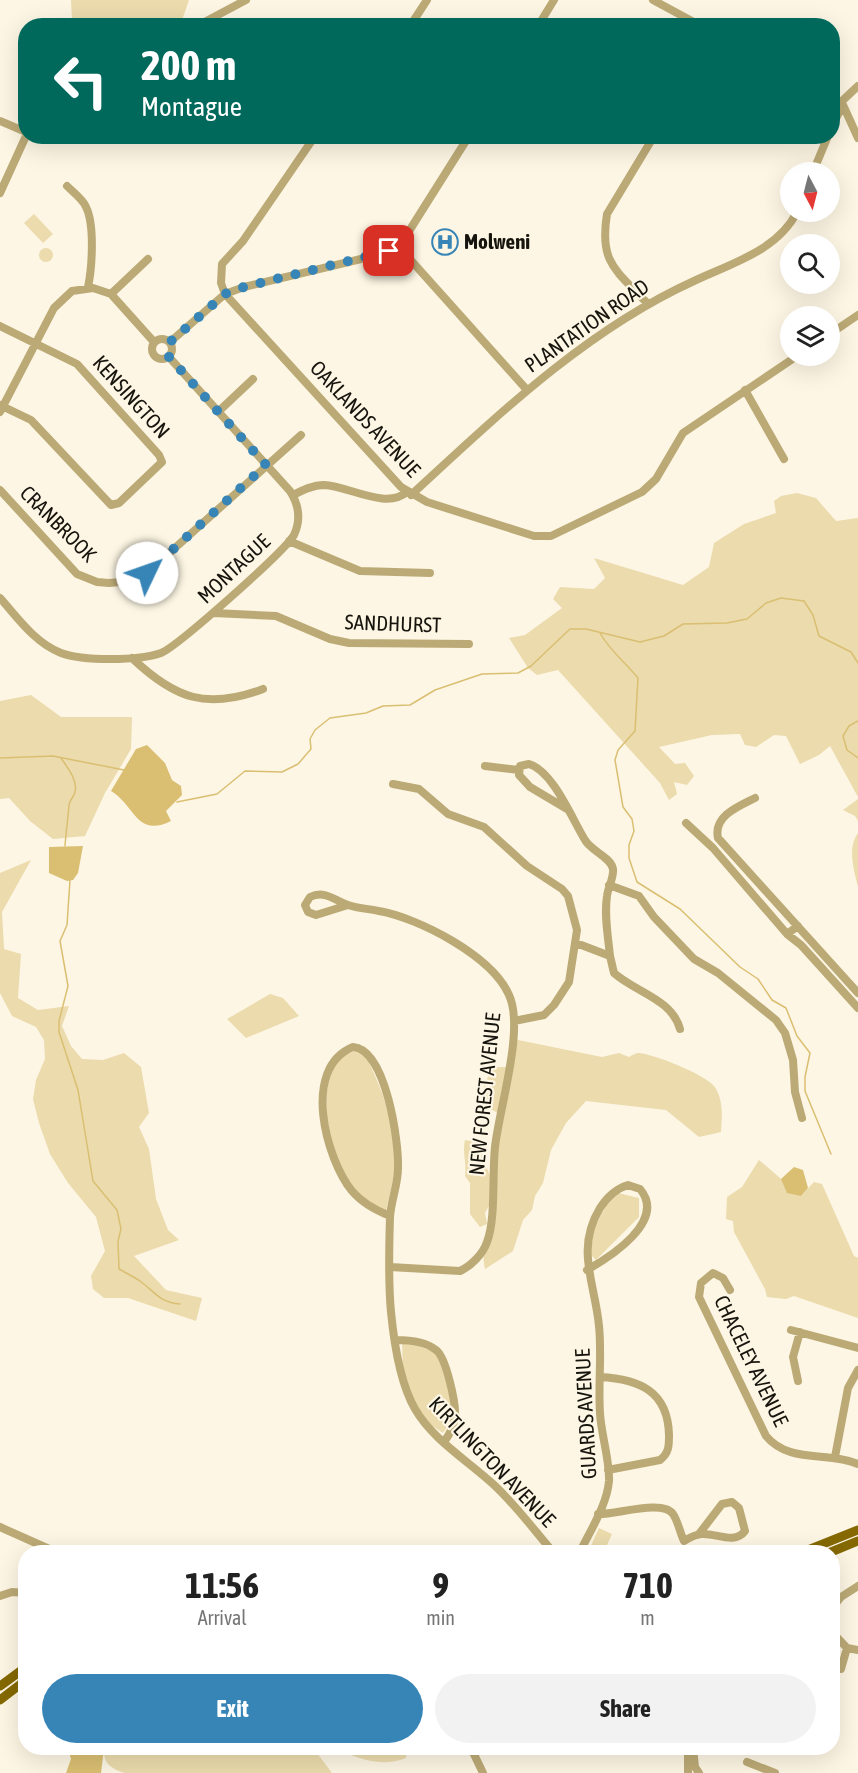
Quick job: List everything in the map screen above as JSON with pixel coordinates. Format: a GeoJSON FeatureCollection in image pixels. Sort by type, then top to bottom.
{"type":"FeatureCollection","features":[{"type":"Feature","properties":{"kind":"main road"},"geometry":{"type":"LineString","coordinates":[[820,1545],[858,1530]]}},
{"type":"Feature","properties":{"kind":"main road"},"geometry":{"type":"LineString","coordinates":[[840,1548],[858,1541]]}},
{"type":"Feature","properties":{"kind":"main road"},"geometry":{"type":"LineString","coordinates":[[0,1686],[18,1673]]}},
{"type":"Feature","properties":{"kind":"main road"},"geometry":{"type":"LineString","coordinates":[[0,1700],[18,1686]]}},
{"type":"Feature","properties":{"kind":"street"},"geometry":{"type":"LineString","coordinates":[[212,18],[246,0]]}},
{"type":"Feature","properties":{"kind":"street"},"geometry":{"type":"LineString","coordinates":[[416,18],[428,0]]}},
{"type":"Feature","properties":{"kind":"street"},"geometry":{"type":"LineString","coordinates":[[543,18],[554,0]]}},
{"type":"Feature","properties":{"kind":"street"},"geometry":{"type":"LineString","coordinates":[[653,0],[686,18]]}},
{"type":"Feature","properties":{"kind":"street"},"geometry":{"type":"LineString","coordinates":[[840,108],[858,86]]}},
{"type":"Feature","properties":{"kind":"street"},"geometry":{"type":"LineString","coordinates":[[842,104],[858,138]]}},
{"type":"Feature","properties":{"kind":"street"},"geometry":{"type":"LineString","coordinates":[[0,121],[18,130]]}},
{"type":"Feature","properties":{"kind":"street"},"geometry":{"type":"LineString","coordinates":[[0,193],[22,144]]}},
{"type":"Feature","properties":{"kind":"street"},"geometry":{"type":"LineString","coordinates":[[225,294],[221,283],[222,264],[243,241],[310,144]]}},
{"type":"Feature","properties":{"kind":"street"},"geometry":{"type":"LineString","coordinates":[[170,342],[225,294],[244,287],[385,253],[399,247],[464,144]]}},
{"type":"Feature","properties":{"kind":"street"},"geometry":{"type":"LineString","coordinates":[[647,303],[608,260],[605,225],[607,214],[649,144]]}},
{"type":"Feature","properties":{"kind":"street"},"geometry":{"type":"LineString","coordinates":[[817,162],[825,144]]}},
{"type":"Feature","properties":{"kind":"street"},"geometry":{"type":"LineString","coordinates":[[67,186],[86,207],[88,214],[93,254],[88,287]]}},
{"type":"Feature","properties":{"kind":"street","name":"PLANTATION ROAD"},"geometry":{"type":"LineString","coordinates":[[409,493],[527,390],[647,303],[769,245],[791,222]]}},
{"type":"Feature","properties":{"kind":"street"},"geometry":{"type":"LineString","coordinates":[[399,247],[527,390]]}},
{"type":"Feature","properties":{"kind":"street"},"geometry":{"type":"LineString","coordinates":[[111,294],[148,259]]}},
{"type":"Feature","properties":{"kind":"street"},"geometry":{"type":"LineString","coordinates":[[1,408],[59,300],[72,291],[88,287],[111,294],[154,342]]}},
{"type":"Feature","properties":{"kind":"street","name":"OAKLANDS AVENUE"},"geometry":{"type":"LineString","coordinates":[[225,294],[364,449],[409,493],[434,505],[534,536],[551,536],[642,492],[656,478],[682,433],[782,366]]}},
{"type":"Feature","properties":{"kind":"street"},"geometry":{"type":"LineString","coordinates":[[840,327],[858,315]]}},
{"type":"Feature","properties":{"kind":"street"},"geometry":{"type":"LineString","coordinates":[[0,326],[36,342]]}},
{"type":"Feature","properties":{"kind":"street"},"geometry":{"type":"LineString","coordinates":[[169,357],[159,359],[154,356],[152,349],[154,342],[160,339],[170,342]]}},
{"type":"Feature","properties":{"kind":"street","name":"KENSINGTON"},"geometry":{"type":"LineString","coordinates":[[1,408],[31,420],[111,505],[119,502],[161,464],[159,455],[77,364],[36,342]]}},
{"type":"Feature","properties":{"kind":"street"},"geometry":{"type":"LineString","coordinates":[[169,357],[172,351],[170,342]]}},
{"type":"Feature","properties":{"kind":"street"},"geometry":{"type":"LineString","coordinates":[[169,357],[293,495],[324,485],[388,498],[400,497],[409,493]]}},
{"type":"Feature","properties":{"kind":"street"},"geometry":{"type":"LineString","coordinates":[[219,411],[253,379]]}},
{"type":"Feature","properties":{"kind":"street"},"geometry":{"type":"LineString","coordinates":[[745,390],[784,459]]}},
{"type":"Feature","properties":{"kind":"street"},"geometry":{"type":"LineString","coordinates":[[266,465],[301,435]]}},
{"type":"Feature","properties":{"kind":"street","name":"CRANBROOK"},"geometry":{"type":"LineString","coordinates":[[0,490],[73,571],[92,580],[124,582],[143,576],[266,465]]}},
{"type":"Feature","properties":{"kind":"street","name":"MONTAGUE"},"geometry":{"type":"LineString","coordinates":[[0,598],[39,640],[59,652],[81,657],[132,658],[164,651],[214,613],[290,541],[298,522],[298,509],[293,495]]}},
{"type":"Feature","properties":{"kind":"street"},"geometry":{"type":"LineString","coordinates":[[290,541],[360,571],[430,573]]}},
{"type":"Feature","properties":{"kind":"street","name":"SANDHURST"},"geometry":{"type":"LineString","coordinates":[[214,613],[276,616],[330,639],[349,643],[469,644]]}},
{"type":"Feature","properties":{"kind":"street"},"geometry":{"type":"LineString","coordinates":[[132,658],[172,687],[201,699],[227,700],[263,688]]}},
{"type":"Feature","properties":{"kind":"street"},"geometry":{"type":"LineString","coordinates":[[519,770],[526,763],[540,768],[587,844],[612,865],[613,872],[606,910],[610,956],[614,973],[663,1005],[676,1018],[680,1029]]}},
{"type":"Feature","properties":{"kind":"street"},"geometry":{"type":"LineString","coordinates":[[485,766],[519,770]]}},
{"type":"Feature","properties":{"kind":"street"},"geometry":{"type":"LineString","coordinates":[[519,770],[520,778],[531,788],[567,809]]}},
{"type":"Feature","properties":{"kind":"street"},"geometry":{"type":"LineString","coordinates":[[393,784],[418,789],[448,814],[484,827],[530,869],[565,891],[576,920],[576,944],[570,980],[554,1005],[536,1018],[514,1021]]}},
{"type":"Feature","properties":{"kind":"street"},"geometry":{"type":"LineString","coordinates":[[756,798],[738,806],[720,820],[717,835],[858,993]]}},
{"type":"Feature","properties":{"kind":"street"},"geometry":{"type":"LineString","coordinates":[[686,823],[713,848],[787,934],[801,945],[858,1008]]}},
{"type":"Feature","properties":{"kind":"street"},"geometry":{"type":"LineString","coordinates":[[609,885],[639,896],[654,917],[693,959],[718,973],[776,1020],[785,1033],[793,1060],[795,1092],[802,1118]]}},
{"type":"Feature","properties":{"kind":"street","name":"NEW FOREST AVENUE"},"geometry":{"type":"LineString","coordinates":[[348,905],[316,915],[310,914],[305,905],[310,897],[321,894],[348,905],[413,919],[448,938],[503,984],[512,1001],[514,1021],[505,1095],[495,1145],[489,1236],[484,1248],[469,1265],[456,1272],[390,1267]]}},
{"type":"Feature","properties":{"kind":"street"},"geometry":{"type":"LineString","coordinates":[[787,934],[798,926]]}},
{"type":"Feature","properties":{"kind":"street"},"geometry":{"type":"LineString","coordinates":[[576,944],[610,956]]}},
{"type":"Feature","properties":{"kind":"street","name":"KIRTLINGTON AVENUE"},"geometry":{"type":"LineString","coordinates":[[390,1216],[367,1205],[351,1190],[332,1154],[323,1123],[322,1099],[327,1079],[341,1056],[353,1047],[363,1050],[370,1059],[392,1109],[399,1163],[390,1216],[391,1305],[396,1340],[413,1406],[425,1424],[500,1490],[547,1545]]}},
{"type":"Feature","properties":{"kind":"street","name":"GUARDS AVENUE"},"geometry":{"type":"LineString","coordinates":[[583,1545],[598,1514],[608,1483],[601,1431],[599,1327],[587,1270],[588,1234],[606,1199],[624,1186],[631,1185],[640,1189],[646,1199],[647,1211],[638,1229],[618,1251],[587,1270]]}},
{"type":"Feature","properties":{"kind":"street","name":"CHACELEY AVENUE"},"geometry":{"type":"LineString","coordinates":[[730,1290],[720,1275],[713,1273],[701,1283],[699,1297],[762,1431],[770,1441],[785,1451],[802,1455],[835,1457],[858,1464]]}},
{"type":"Feature","properties":{"kind":"street"},"geometry":{"type":"LineString","coordinates":[[798,1381],[793,1357],[796,1331],[858,1348]]}},
{"type":"Feature","properties":{"kind":"street"},"geometry":{"type":"LineString","coordinates":[[396,1340],[423,1343],[440,1354],[455,1410],[452,1428],[444,1442]]}},
{"type":"Feature","properties":{"kind":"street"},"geometry":{"type":"LineString","coordinates":[[835,1457],[848,1388],[858,1370]]}},
{"type":"Feature","properties":{"kind":"street"},"geometry":{"type":"LineString","coordinates":[[600,1377],[632,1381],[645,1387],[664,1407],[669,1430],[669,1449],[660,1460],[608,1470]]}},
{"type":"Feature","properties":{"kind":"street"},"geometry":{"type":"LineString","coordinates":[[598,1514],[648,1507],[667,1509],[674,1514],[684,1541],[699,1534],[722,1504],[732,1502],[739,1508],[745,1528],[741,1535],[731,1538],[699,1534]]}},
{"type":"Feature","properties":{"kind":"street"},"geometry":{"type":"LineString","coordinates":[[0,1527],[40,1545]]}},
{"type":"Feature","properties":{"kind":"street"},"geometry":{"type":"LineString","coordinates":[[840,1599],[858,1586]]}},
{"type":"Feature","properties":{"kind":"street"},"geometry":{"type":"LineString","coordinates":[[0,1596],[18,1592]]}},
{"type":"Feature","properties":{"kind":"street"},"geometry":{"type":"LineString","coordinates":[[840,1641],[847,1648],[858,1650]]}},
{"type":"Feature","properties":{"kind":"street"},"geometry":{"type":"LineString","coordinates":[[841,1669],[847,1648]]}},
{"type":"Feature","properties":{"kind":"street"},"geometry":{"type":"LineString","coordinates":[[474,1755],[483,1773]]}},
{"type":"Feature","properties":{"kind":"street"},"geometry":{"type":"LineString","coordinates":[[688,1755],[688,1773]]}},
{"type":"Feature","properties":{"kind":"street"},"geometry":{"type":"LineString","coordinates":[[694,1755],[695,1767],[699,1773]]}},
{"type":"Feature","properties":{"kind":"street"},"geometry":{"type":"LineString","coordinates":[[747,1762],[775,1773]]}},
{"type":"Feature","properties":{"kind":"shaded area"},"geometry":{"type":"Polygon","coordinates":[[[71,0],[189,0],[183,18],[72,18],[71,0]]]}},
{"type":"Feature","properties":{"kind":"shaded area"},"geometry":{"type":"Polygon","coordinates":[[[34,214],[53,234],[43,243],[24,223],[34,214]]]}},
{"type":"Feature","properties":{"kind":"shaded area"},"geometry":{"type":"Polygon","coordinates":[[[46,248],[51,250],[53,255],[51,260],[46,262],[41,260],[39,255],[41,250],[46,248]]]}},
{"type":"Feature","properties":{"kind":"shaded area"},"geometry":{"type":"Polygon","coordinates":[[[797,493],[816,498],[836,521],[858,518],[858,797],[830,746],[819,755],[800,764],[786,736],[774,735],[756,747],[745,745],[740,734],[712,735],[659,747],[675,764],[685,763],[694,776],[687,785],[674,782],[677,794],[669,800],[660,783],[558,670],[537,675],[528,668],[509,638],[525,635],[562,608],[553,599],[560,587],[594,589],[605,578],[594,558],[683,585],[709,567],[714,543],[744,524],[776,513],[774,501],[781,496],[797,493]]]}},
{"type":"Feature","properties":{"kind":"shaded area"},"geometry":{"type":"Polygon","coordinates":[[[31,695],[61,717],[132,717],[131,749],[105,793],[85,836],[53,839],[30,821],[9,798],[0,799],[0,701],[31,695]]]}},
{"type":"Feature","properties":{"kind":"shaded area"},"geometry":{"type":"Polygon","coordinates":[[[147,745],[165,763],[172,780],[181,786],[182,795],[166,811],[171,821],[159,825],[143,823],[111,791],[136,749],[147,745]]]}},
{"type":"Feature","properties":{"kind":"shaded area"},"geometry":{"type":"Polygon","coordinates":[[[858,799],[858,821],[855,816],[843,810],[858,799]]]}},
{"type":"Feature","properties":{"kind":"shaded area"},"geometry":{"type":"Polygon","coordinates":[[[858,833],[858,887],[852,852],[858,833]]]}},
{"type":"Feature","properties":{"kind":"shaded area"},"geometry":{"type":"Polygon","coordinates":[[[83,846],[78,873],[73,880],[67,881],[49,873],[49,847],[83,846]]]}},
{"type":"Feature","properties":{"kind":"shaded area"},"geometry":{"type":"Polygon","coordinates":[[[31,860],[2,912],[4,949],[21,954],[18,998],[38,1010],[69,1006],[62,1026],[71,1046],[82,1059],[103,1060],[124,1053],[141,1067],[149,1113],[139,1127],[149,1149],[156,1199],[168,1230],[179,1240],[134,1256],[166,1290],[202,1298],[196,1321],[128,1298],[104,1298],[93,1289],[91,1276],[105,1251],[96,1217],[68,1183],[50,1154],[33,1099],[36,1080],[45,1059],[44,1040],[36,1027],[12,1016],[0,993],[0,873],[31,860]]]}},
{"type":"Feature","properties":{"kind":"shaded area"},"geometry":{"type":"Polygon","coordinates":[[[270,994],[283,998],[299,1016],[246,1038],[227,1019],[270,994]]]}},
{"type":"Feature","properties":{"kind":"shaded area"},"geometry":{"type":"Polygon","coordinates":[[[513,1039],[602,1057],[619,1053],[629,1057],[637,1053],[644,1054],[677,1065],[709,1081],[714,1086],[721,1102],[721,1132],[699,1137],[666,1110],[586,1101],[566,1123],[551,1150],[543,1183],[535,1196],[532,1210],[523,1220],[513,1251],[485,1269],[484,1252],[492,1234],[495,1160],[503,1116],[480,1103],[492,1067],[510,1067],[513,1039]]]}},
{"type":"Feature","properties":{"kind":"shaded area"},"geometry":{"type":"Polygon","coordinates":[[[363,1050],[381,1090],[394,1146],[395,1167],[386,1211],[372,1205],[351,1189],[342,1175],[329,1133],[328,1088],[334,1069],[345,1056],[363,1050]]]}},
{"type":"Feature","properties":{"kind":"shaded area"},"geometry":{"type":"Polygon","coordinates":[[[465,1140],[487,1144],[484,1162],[490,1175],[491,1202],[485,1213],[487,1224],[480,1227],[470,1214],[470,1183],[465,1176],[465,1140]]]}},
{"type":"Feature","properties":{"kind":"shaded area"},"geometry":{"type":"Polygon","coordinates":[[[759,1160],[801,1196],[814,1182],[822,1184],[854,1256],[858,1258],[858,1318],[794,1296],[786,1299],[767,1297],[765,1289],[734,1232],[733,1221],[726,1219],[727,1197],[742,1187],[759,1160]]]}},
{"type":"Feature","properties":{"kind":"shaded area"},"geometry":{"type":"Polygon","coordinates":[[[794,1167],[803,1170],[808,1188],[801,1196],[787,1193],[781,1179],[794,1167]]]}},
{"type":"Feature","properties":{"kind":"shaded area"},"geometry":{"type":"Polygon","coordinates":[[[614,1192],[639,1198],[639,1217],[596,1260],[591,1255],[587,1240],[614,1192]]]}},
{"type":"Feature","properties":{"kind":"shaded area"},"geometry":{"type":"Polygon","coordinates":[[[402,1340],[440,1354],[455,1415],[443,1433],[421,1419],[403,1376],[402,1340]]]}},
{"type":"Feature","properties":{"kind":"shaded area"},"geometry":{"type":"Polygon","coordinates":[[[599,1528],[612,1534],[607,1545],[591,1545],[599,1528]]]}},
{"type":"Feature","properties":{"kind":"shaded area"},"geometry":{"type":"Polygon","coordinates":[[[70,1755],[103,1755],[101,1773],[66,1773],[71,1759],[70,1755]]]}},
{"type":"Feature","properties":{"kind":"shaded area"},"geometry":{"type":"Polygon","coordinates":[[[105,1755],[318,1755],[332,1773],[124,1773],[108,1764],[105,1755]]]}},
{"type":"Feature","properties":{"kind":"shaded area"},"geometry":{"type":"Polygon","coordinates":[[[351,1755],[406,1755],[406,1758],[396,1761],[369,1760],[351,1755]]]}},
{"type":"Feature","properties":{"kind":"waterway"},"geometry":{"type":"LineString","coordinates":[[177,802],[217,794],[245,771],[282,772],[298,764],[311,749],[310,739],[315,730],[330,718],[366,713],[383,706],[410,705],[435,690],[482,674],[518,673],[531,666],[570,629],[586,629],[640,642],[664,636],[683,624],[727,623],[747,619],[766,603],[781,598],[804,601],[813,615],[819,636],[851,652],[858,663]]}},
{"type":"Feature","properties":{"kind":"waterway"},"geometry":{"type":"LineString","coordinates":[[600,633],[638,678],[635,731],[618,750],[615,760],[623,807],[632,819],[634,831],[629,845],[629,858],[637,882],[680,909],[740,967],[758,979],[772,1000],[786,1008],[797,1036],[810,1053],[805,1077],[805,1091],[831,1154]]}},
{"type":"Feature","properties":{"kind":"waterway"},"geometry":{"type":"LineString","coordinates":[[858,721],[849,726],[843,736],[847,750],[858,758]]}},
{"type":"Feature","properties":{"kind":"waterway"},"geometry":{"type":"LineString","coordinates":[[0,758],[53,756],[124,770]]}},
{"type":"Feature","properties":{"kind":"waterway"},"geometry":{"type":"LineString","coordinates":[[61,758],[76,787],[69,805],[65,846]]}},
{"type":"Feature","properties":{"kind":"waterway"},"geometry":{"type":"LineString","coordinates":[[70,880],[67,925],[60,941],[68,986],[59,1021],[59,1032],[78,1090],[93,1181],[117,1210],[121,1229],[118,1241],[119,1269],[140,1281],[167,1302],[180,1304]]}},
{"type":"Feature","properties":{"kind":"place","name":"Molweni"},"geometry":{"type":"Point","coordinates":[445,242]}},
{"type":"Feature","properties":{"kind":"route"},"geometry":{"type":"LineString","coordinates":[[147,573],[266,465],[169,357],[172,351],[170,342],[225,294],[244,287],[389,251]]}}]}
